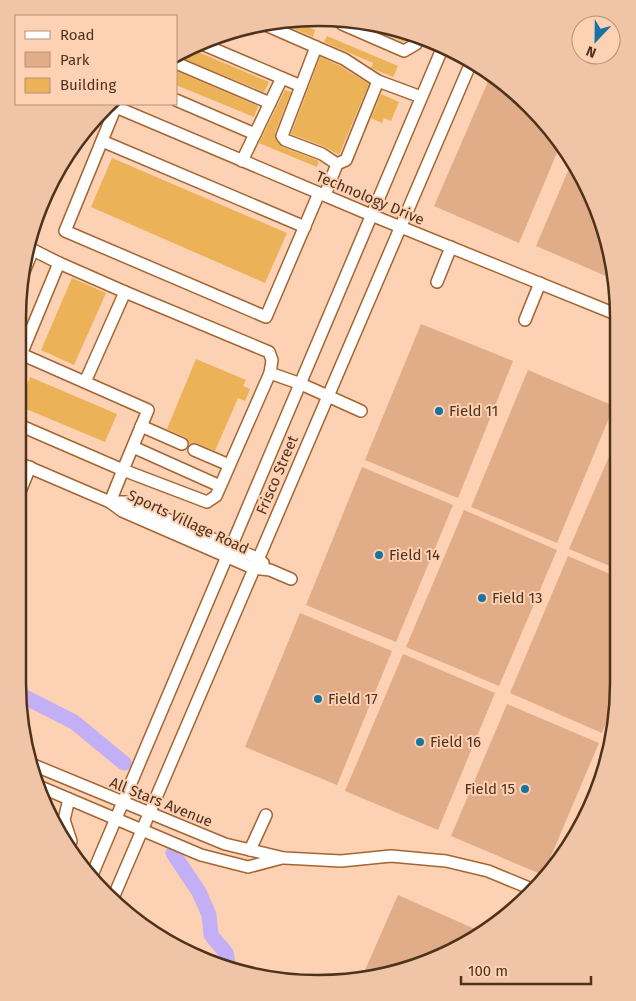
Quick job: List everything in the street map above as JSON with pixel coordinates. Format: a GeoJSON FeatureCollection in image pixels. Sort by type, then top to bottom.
{"type":"FeatureCollection","features":[{"type":"Feature","properties":{"kind":"street"},"geometry":{"type":"LineString","coordinates":[[353,29],[404,50],[416,43]]}},
{"type":"Feature","properties":{"kind":"street"},"geometry":{"type":"LineString","coordinates":[[276,30],[344,59],[378,81],[421,97]]}},
{"type":"Feature","properties":{"kind":"street"},"geometry":{"type":"LineString","coordinates":[[209,47],[301,86]]}},
{"type":"Feature","properties":{"kind":"street"},"geometry":{"type":"LineString","coordinates":[[316,47],[282,136],[285,140],[322,154],[337,164]]}},
{"type":"Feature","properties":{"kind":"street","name":"Frisco Street"},"geometry":{"type":"LineString","coordinates":[[94,870],[440,53]]}},
{"type":"Feature","properties":{"kind":"street"},"geometry":{"type":"LineString","coordinates":[[178,64],[270,103]]}},
{"type":"Feature","properties":{"kind":"street","name":"Frisco Street"},"geometry":{"type":"LineString","coordinates":[[115,892],[399,226],[469,68]]}},
{"type":"Feature","properties":{"kind":"street"},"geometry":{"type":"LineString","coordinates":[[242,160],[282,78]]}},
{"type":"Feature","properties":{"kind":"street"},"geometry":{"type":"LineString","coordinates":[[113,111],[65,231],[266,317],[305,227],[337,164],[346,160],[378,81]]}},
{"type":"Feature","properties":{"kind":"street"},"geometry":{"type":"LineString","coordinates":[[178,101],[255,134]]}},
{"type":"Feature","properties":{"kind":"street","name":"Technology Drive"},"geometry":{"type":"LineString","coordinates":[[118,106],[371,215],[610,312]]}},
{"type":"Feature","properties":{"kind":"street"},"geometry":{"type":"LineString","coordinates":[[102,141],[305,227]]}},
{"type":"Feature","properties":{"kind":"street"},"geometry":{"type":"LineString","coordinates":[[437,282],[451,247]]}},
{"type":"Feature","properties":{"kind":"street"},"geometry":{"type":"LineString","coordinates":[[26,429],[123,470],[207,502],[216,496],[270,373],[272,360],[269,352],[125,292],[34,251]]}},
{"type":"Feature","properties":{"kind":"street"},"geometry":{"type":"LineString","coordinates":[[26,342],[60,263]]}},
{"type":"Feature","properties":{"kind":"street"},"geometry":{"type":"LineString","coordinates":[[525,320],[540,283]]}},
{"type":"Feature","properties":{"kind":"street"},"geometry":{"type":"LineString","coordinates":[[86,382],[125,292]]}},
{"type":"Feature","properties":{"kind":"street"},"geometry":{"type":"LineString","coordinates":[[26,358],[86,382],[148,410],[110,502]]}},
{"type":"Feature","properties":{"kind":"street"},"geometry":{"type":"LineString","coordinates":[[270,373],[301,384],[361,411]]}},
{"type":"Feature","properties":{"kind":"street"},"geometry":{"type":"LineString","coordinates":[[141,426],[182,444]]}},
{"type":"Feature","properties":{"kind":"street"},"geometry":{"type":"LineString","coordinates":[[133,447],[220,486]]}},
{"type":"Feature","properties":{"kind":"street"},"geometry":{"type":"LineString","coordinates":[[194,450],[229,465]]}},
{"type":"Feature","properties":{"kind":"street","name":"Sports Village Road"},"geometry":{"type":"LineString","coordinates":[[26,466],[110,502],[127,502],[229,552],[291,579]]}},
{"type":"Feature","properties":{"kind":"street","name":"All Stars Avenue"},"geometry":{"type":"LineString","coordinates":[[39,767],[224,844],[284,858],[341,861],[391,856],[446,861],[488,871],[526,887]]}},
{"type":"Feature","properties":{"kind":"street","name":"All Stars Avenue"},"geometry":{"type":"LineString","coordinates":[[46,789],[201,855],[248,867],[284,858]]}},
{"type":"Feature","properties":{"kind":"street"},"geometry":{"type":"LineString","coordinates":[[69,799],[64,820],[69,835]]}},
{"type":"Feature","properties":{"kind":"street"},"geometry":{"type":"LineString","coordinates":[[250,850],[266,815]]}},
{"type":"Feature","properties":{"kind":"green space"},"geometry":{"type":"Polygon","coordinates":[[[488,81],[524,112],[558,151],[519,243],[434,206],[488,81]]]}},
{"type":"Feature","properties":{"kind":"green space"},"geometry":{"type":"Polygon","coordinates":[[[569,169],[588,206],[600,242],[606,276],[536,246],[569,169]]]}},
{"type":"Feature","properties":{"kind":"green space","name":"Field 11"},"geometry":{"type":"Polygon","coordinates":[[[421,324],[513,361],[458,498],[365,460],[421,324]]]}},
{"type":"Feature","properties":{"kind":"green space"},"geometry":{"type":"Polygon","coordinates":[[[528,370],[610,404],[610,416],[557,543],[471,507],[528,370]]]}},
{"type":"Feature","properties":{"kind":"green space"},"geometry":{"type":"Polygon","coordinates":[[[610,454],[610,566],[569,549],[610,454]]]}},
{"type":"Feature","properties":{"kind":"green space","name":"Field 14"},"geometry":{"type":"Polygon","coordinates":[[[362,467],[453,505],[396,642],[306,605],[362,467]]]}},
{"type":"Feature","properties":{"kind":"green space","name":"Field 13"},"geometry":{"type":"Polygon","coordinates":[[[464,510],[557,550],[499,686],[406,647],[464,510]]]}},
{"type":"Feature","properties":{"kind":"green space"},"geometry":{"type":"Polygon","coordinates":[[[568,556],[610,574],[610,683],[607,721],[602,733],[510,693],[568,556]]]}},
{"type":"Feature","properties":{"kind":"green space","name":"Field 17"},"geometry":{"type":"Polygon","coordinates":[[[300,613],[392,651],[337,785],[245,747],[300,613]]]}},
{"type":"Feature","properties":{"kind":"green space","name":"Field 16"},"geometry":{"type":"Polygon","coordinates":[[[403,654],[495,693],[438,830],[345,791],[403,654]]]}},
{"type":"Feature","properties":{"kind":"green space","name":"Field 15"},"geometry":{"type":"Polygon","coordinates":[[[507,704],[599,743],[549,861],[539,873],[451,836],[507,704]]]}},
{"type":"Feature","properties":{"kind":"green space"},"geometry":{"type":"Polygon","coordinates":[[[398,895],[475,929],[430,953],[394,965],[365,971],[398,895]]]}},
{"type":"Feature","properties":{"kind":"building"},"geometry":{"type":"Polygon","coordinates":[[[307,27],[315,30],[313,37],[291,28],[307,27]]]}},
{"type":"Feature","properties":{"kind":"building"},"geometry":{"type":"Polygon","coordinates":[[[386,34],[407,40],[404,42],[386,34]]]}},
{"type":"Feature","properties":{"kind":"building"},"geometry":{"type":"Polygon","coordinates":[[[327,36],[398,66],[393,77],[371,68],[373,63],[324,42],[327,36]]]}},
{"type":"Feature","properties":{"kind":"building"},"geometry":{"type":"Polygon","coordinates":[[[198,52],[269,82],[264,92],[183,59],[198,52]]]}},
{"type":"Feature","properties":{"kind":"building"},"geometry":{"type":"Polygon","coordinates":[[[320,57],[340,66],[369,84],[339,155],[325,147],[291,134],[320,57]]]}},
{"type":"Feature","properties":{"kind":"building"},"geometry":{"type":"Polygon","coordinates":[[[178,72],[258,106],[254,117],[178,86],[178,72]]]}},
{"type":"Feature","properties":{"kind":"building"},"geometry":{"type":"Polygon","coordinates":[[[285,90],[291,92],[275,133],[276,140],[282,147],[319,161],[317,167],[259,143],[285,90]]]}},
{"type":"Feature","properties":{"kind":"building"},"geometry":{"type":"Polygon","coordinates":[[[381,94],[399,102],[391,121],[384,118],[382,123],[371,118],[381,94]]]}},
{"type":"Feature","properties":{"kind":"building"},"geometry":{"type":"Polygon","coordinates":[[[112,158],[287,233],[265,283],[91,207],[112,158]]]}},
{"type":"Feature","properties":{"kind":"building"},"geometry":{"type":"Polygon","coordinates":[[[72,278],[106,293],[74,365],[41,350],[72,278]]]}},
{"type":"Feature","properties":{"kind":"building"},"geometry":{"type":"Polygon","coordinates":[[[196,359],[246,380],[243,386],[250,389],[245,401],[238,398],[215,451],[196,443],[189,444],[185,437],[167,429],[196,359]]]}},
{"type":"Feature","properties":{"kind":"building"},"geometry":{"type":"Polygon","coordinates":[[[30,377],[117,414],[105,442],[26,409],[26,388],[30,377]]]}},
{"type":"Feature","properties":{"kind":"waterway"},"geometry":{"type":"LineString","coordinates":[[27,698],[74,722],[124,763]]}},
{"type":"Feature","properties":{"kind":"waterway"},"geometry":{"type":"LineString","coordinates":[[173,853],[199,892],[209,915],[211,935],[226,953],[227,960]]}},
{"type":"Feature","properties":{"kind":"place","name":"Field 11"},"geometry":{"type":"Point","coordinates":[439,411]}},
{"type":"Feature","properties":{"kind":"place","name":"Field 14"},"geometry":{"type":"Point","coordinates":[379,555]}},
{"type":"Feature","properties":{"kind":"place","name":"Field 13"},"geometry":{"type":"Point","coordinates":[482,598]}},
{"type":"Feature","properties":{"kind":"place","name":"Field 17"},"geometry":{"type":"Point","coordinates":[318,699]}},
{"type":"Feature","properties":{"kind":"place","name":"Field 16"},"geometry":{"type":"Point","coordinates":[420,742]}},
{"type":"Feature","properties":{"kind":"place","name":"Field 15"},"geometry":{"type":"Point","coordinates":[525,789]}}]}
